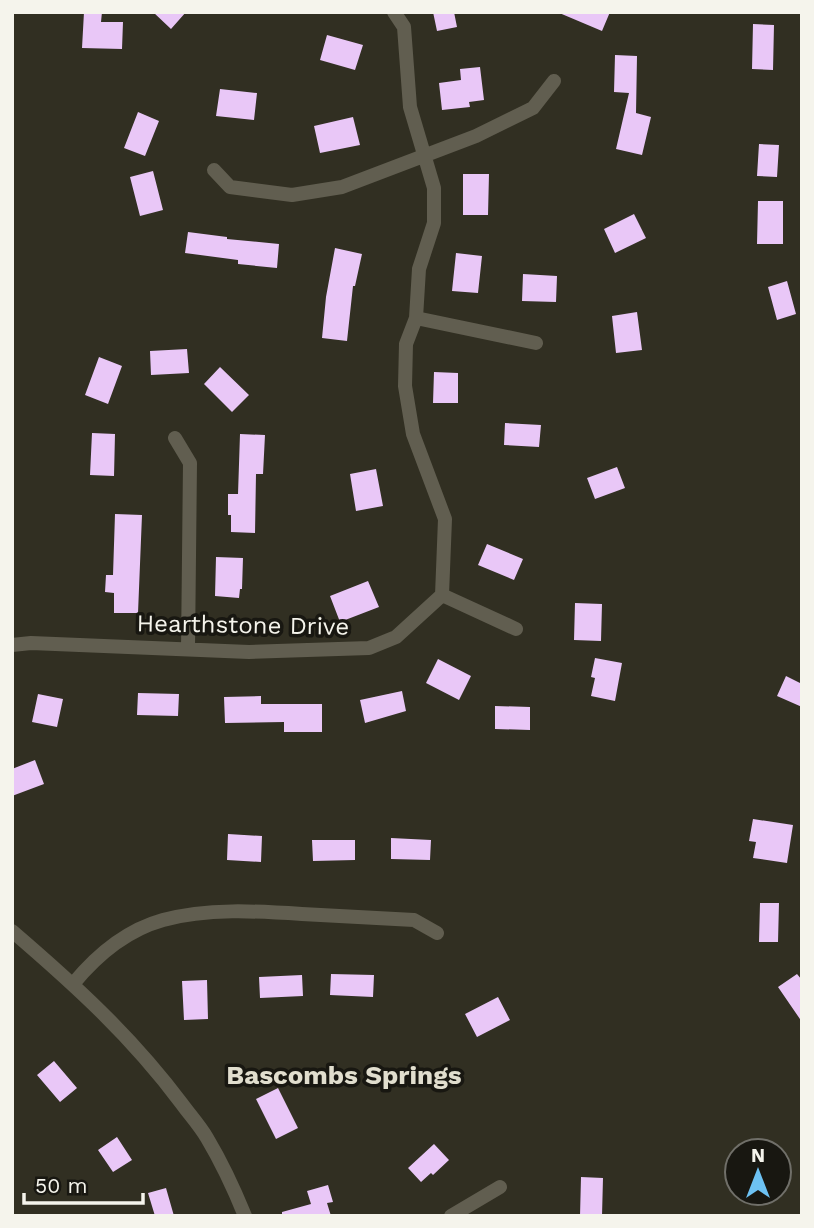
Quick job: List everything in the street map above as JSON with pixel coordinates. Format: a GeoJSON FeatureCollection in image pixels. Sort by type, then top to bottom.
{"type":"FeatureCollection","features":[{"type":"Feature","properties":{"kind":"street"},"geometry":{"type":"LineString","coordinates":[[394,12],[404,27],[410,107],[434,188],[433,223],[419,269],[416,318],[406,344],[405,386],[413,434],[445,519],[442,595],[516,629]]}},
{"type":"Feature","properties":{"kind":"street"},"geometry":{"type":"LineString","coordinates":[[214,170],[230,187],[292,195],[342,187],[476,136],[533,108],[554,81]]}},
{"type":"Feature","properties":{"kind":"street"},"geometry":{"type":"LineString","coordinates":[[416,318],[536,343]]}},
{"type":"Feature","properties":{"kind":"street"},"geometry":{"type":"LineString","coordinates":[[175,438],[190,463],[188,649]]}},
{"type":"Feature","properties":{"kind":"street","name":"Hearthstone Drive"},"geometry":{"type":"LineString","coordinates":[[12,645],[31,643],[249,652],[369,648],[396,637],[442,595]]}},
{"type":"Feature","properties":{"kind":"street"},"geometry":{"type":"LineString","coordinates":[[73,984],[93,960],[126,937],[162,920],[192,915],[251,911],[414,920],[437,933]]}},
{"type":"Feature","properties":{"kind":"street"},"geometry":{"type":"LineString","coordinates":[[12,932],[73,984],[125,1034],[207,1138],[245,1216]]}},
{"type":"Feature","properties":{"kind":"street"},"geometry":{"type":"LineString","coordinates":[[451,1216],[500,1186]]}},
{"type":"Feature","properties":{"kind":"building"},"geometry":{"type":"Polygon","coordinates":[[[84,12],[102,12],[101,22],[123,22],[122,49],[82,48],[84,12]]]}},
{"type":"Feature","properties":{"kind":"building"},"geometry":{"type":"Polygon","coordinates":[[[153,12],[186,12],[171,29],[153,12]]]}},
{"type":"Feature","properties":{"kind":"building"},"geometry":{"type":"Polygon","coordinates":[[[433,12],[454,12],[457,27],[437,31],[433,12]]]}},
{"type":"Feature","properties":{"kind":"building"},"geometry":{"type":"Polygon","coordinates":[[[557,12],[610,12],[602,31],[557,12]]]}},
{"type":"Feature","properties":{"kind":"building"},"geometry":{"type":"Polygon","coordinates":[[[753,24],[774,25],[773,70],[752,69],[753,24]]]}},
{"type":"Feature","properties":{"kind":"building"},"geometry":{"type":"Polygon","coordinates":[[[327,35],[363,45],[355,70],[320,60],[327,35]]]}},
{"type":"Feature","properties":{"kind":"building"},"geometry":{"type":"Polygon","coordinates":[[[615,55],[637,56],[636,113],[651,117],[642,155],[616,149],[629,93],[614,92],[615,55]]]}},
{"type":"Feature","properties":{"kind":"building"},"geometry":{"type":"Polygon","coordinates":[[[480,67],[484,100],[469,102],[470,107],[442,110],[439,83],[461,80],[460,69],[480,67]]]}},
{"type":"Feature","properties":{"kind":"building"},"geometry":{"type":"Polygon","coordinates":[[[220,89],[257,93],[254,120],[216,116],[220,89]]]}},
{"type":"Feature","properties":{"kind":"building"},"geometry":{"type":"Polygon","coordinates":[[[138,112],[159,121],[145,156],[124,148],[138,112]]]}},
{"type":"Feature","properties":{"kind":"building"},"geometry":{"type":"Polygon","coordinates":[[[353,117],[360,145],[320,153],[314,126],[353,117]]]}},
{"type":"Feature","properties":{"kind":"building"},"geometry":{"type":"Polygon","coordinates":[[[759,144],[779,145],[777,177],[757,176],[759,144]]]}},
{"type":"Feature","properties":{"kind":"building"},"geometry":{"type":"Polygon","coordinates":[[[153,171],[163,210],[140,216],[130,177],[153,171]]]}},
{"type":"Feature","properties":{"kind":"building"},"geometry":{"type":"Polygon","coordinates":[[[463,174],[489,174],[488,215],[463,215],[463,174]]]}},
{"type":"Feature","properties":{"kind":"building"},"geometry":{"type":"Polygon","coordinates":[[[758,201],[783,201],[783,244],[757,244],[758,201]]]}},
{"type":"Feature","properties":{"kind":"building"},"geometry":{"type":"Polygon","coordinates":[[[634,214],[646,238],[615,253],[604,229],[634,214]]]}},
{"type":"Feature","properties":{"kind":"building"},"geometry":{"type":"Polygon","coordinates":[[[188,232],[279,244],[277,268],[238,264],[238,260],[185,253],[188,232]]]}},
{"type":"Feature","properties":{"kind":"building"},"geometry":{"type":"Polygon","coordinates":[[[335,248],[362,254],[353,286],[347,341],[322,338],[335,248]]]}},
{"type":"Feature","properties":{"kind":"building"},"geometry":{"type":"Polygon","coordinates":[[[456,253],[482,256],[478,293],[452,291],[456,253]]]}},
{"type":"Feature","properties":{"kind":"building"},"geometry":{"type":"Polygon","coordinates":[[[523,274],[557,276],[556,302],[522,301],[523,274]]]}},
{"type":"Feature","properties":{"kind":"building"},"geometry":{"type":"Polygon","coordinates":[[[787,281],[796,314],[777,320],[768,287],[787,281]]]}},
{"type":"Feature","properties":{"kind":"building"},"geometry":{"type":"Polygon","coordinates":[[[637,312],[642,350],[616,353],[612,316],[637,312]]]}},
{"type":"Feature","properties":{"kind":"building"},"geometry":{"type":"Polygon","coordinates":[[[187,349],[189,373],[151,375],[150,351],[187,349]]]}},
{"type":"Feature","properties":{"kind":"building"},"geometry":{"type":"Polygon","coordinates":[[[99,357],[122,366],[108,404],[85,395],[99,357]]]}},
{"type":"Feature","properties":{"kind":"building"},"geometry":{"type":"Polygon","coordinates":[[[220,367],[249,395],[232,412],[204,384],[220,367]]]}},
{"type":"Feature","properties":{"kind":"building"},"geometry":{"type":"Polygon","coordinates":[[[434,372],[458,373],[458,403],[433,403],[434,372]]]}},
{"type":"Feature","properties":{"kind":"building"},"geometry":{"type":"Polygon","coordinates":[[[505,423],[541,425],[539,447],[504,445],[505,423]]]}},
{"type":"Feature","properties":{"kind":"building"},"geometry":{"type":"Polygon","coordinates":[[[92,433],[115,434],[114,476],[90,475],[92,433]]]}},
{"type":"Feature","properties":{"kind":"building"},"geometry":{"type":"Polygon","coordinates":[[[240,434],[265,435],[263,474],[256,474],[255,533],[231,532],[231,515],[228,515],[228,494],[238,494],[240,434]]]}},
{"type":"Feature","properties":{"kind":"building"},"geometry":{"type":"Polygon","coordinates":[[[617,467],[625,488],[595,499],[587,478],[617,467]]]}},
{"type":"Feature","properties":{"kind":"building"},"geometry":{"type":"Polygon","coordinates":[[[376,469],[383,506],[356,511],[350,474],[376,469]]]}},
{"type":"Feature","properties":{"kind":"building"},"geometry":{"type":"Polygon","coordinates":[[[115,514],[142,515],[138,613],[114,613],[114,593],[105,592],[106,575],[113,575],[115,514]]]}},
{"type":"Feature","properties":{"kind":"building"},"geometry":{"type":"Polygon","coordinates":[[[487,544],[523,559],[514,580],[478,565],[487,544]]]}},
{"type":"Feature","properties":{"kind":"building"},"geometry":{"type":"Polygon","coordinates":[[[216,557],[243,558],[239,598],[215,596],[216,557]]]}},
{"type":"Feature","properties":{"kind":"building"},"geometry":{"type":"Polygon","coordinates":[[[368,581],[379,607],[340,622],[330,596],[368,581]]]}},
{"type":"Feature","properties":{"kind":"building"},"geometry":{"type":"Polygon","coordinates":[[[575,603],[602,604],[601,641],[574,640],[575,603]]]}},
{"type":"Feature","properties":{"kind":"building"},"geometry":{"type":"Polygon","coordinates":[[[595,658],[622,663],[615,701],[591,696],[595,658]]]}},
{"type":"Feature","properties":{"kind":"building"},"geometry":{"type":"Polygon","coordinates":[[[438,659],[471,676],[459,700],[426,683],[438,659]]]}},
{"type":"Feature","properties":{"kind":"building"},"geometry":{"type":"Polygon","coordinates":[[[786,676],[802,684],[802,707],[777,696],[786,676]]]}},
{"type":"Feature","properties":{"kind":"building"},"geometry":{"type":"Polygon","coordinates":[[[402,691],[406,711],[365,723],[360,700],[402,691]]]}},
{"type":"Feature","properties":{"kind":"building"},"geometry":{"type":"Polygon","coordinates":[[[138,693],[179,694],[178,716],[137,715],[138,693]]]}},
{"type":"Feature","properties":{"kind":"building"},"geometry":{"type":"Polygon","coordinates":[[[38,694],[63,699],[57,727],[32,722],[38,694]]]}},
{"type":"Feature","properties":{"kind":"building"},"geometry":{"type":"Polygon","coordinates":[[[261,696],[261,704],[322,704],[322,732],[284,732],[284,722],[225,723],[224,697],[261,696]]]}},
{"type":"Feature","properties":{"kind":"building"},"geometry":{"type":"Polygon","coordinates":[[[495,706],[530,707],[530,730],[495,729],[495,706]]]}},
{"type":"Feature","properties":{"kind":"building"},"geometry":{"type":"Polygon","coordinates":[[[35,760],[44,784],[12,796],[12,769],[35,760]]]}},
{"type":"Feature","properties":{"kind":"building"},"geometry":{"type":"Polygon","coordinates":[[[753,819],[793,825],[787,863],[753,858],[756,842],[749,841],[753,819]]]}},
{"type":"Feature","properties":{"kind":"building"},"geometry":{"type":"Polygon","coordinates":[[[228,834],[262,836],[261,862],[227,860],[228,834]]]}},
{"type":"Feature","properties":{"kind":"building"},"geometry":{"type":"Polygon","coordinates":[[[391,838],[431,840],[430,860],[391,859],[391,838]]]}},
{"type":"Feature","properties":{"kind":"building"},"geometry":{"type":"Polygon","coordinates":[[[312,840],[355,840],[355,860],[313,861],[312,840]]]}},
{"type":"Feature","properties":{"kind":"building"},"geometry":{"type":"Polygon","coordinates":[[[760,903],[779,903],[778,942],[759,942],[760,903]]]}},
{"type":"Feature","properties":{"kind":"building"},"geometry":{"type":"Polygon","coordinates":[[[331,974],[374,975],[373,997],[330,995],[331,974]]]}},
{"type":"Feature","properties":{"kind":"building"},"geometry":{"type":"Polygon","coordinates":[[[797,974],[802,980],[802,1022],[778,987],[797,974]]]}},
{"type":"Feature","properties":{"kind":"building"},"geometry":{"type":"Polygon","coordinates":[[[302,975],[303,996],[260,998],[259,977],[302,975]]]}},
{"type":"Feature","properties":{"kind":"building"},"geometry":{"type":"Polygon","coordinates":[[[207,980],[208,1019],[184,1020],[182,981],[207,980]]]}},
{"type":"Feature","properties":{"kind":"building"},"geometry":{"type":"Polygon","coordinates":[[[498,997],[510,1020],[477,1037],[465,1014],[498,997]]]}},
{"type":"Feature","properties":{"kind":"building"},"geometry":{"type":"Polygon","coordinates":[[[54,1061],[77,1088],[60,1102],[37,1075],[54,1061]]]}},
{"type":"Feature","properties":{"kind":"building"},"geometry":{"type":"Polygon","coordinates":[[[278,1088],[298,1128],[276,1139],[256,1099],[278,1088]]]}},
{"type":"Feature","properties":{"kind":"building"},"geometry":{"type":"Polygon","coordinates":[[[117,1137],[132,1160],[113,1172],[98,1150],[117,1137]]]}},
{"type":"Feature","properties":{"kind":"building"},"geometry":{"type":"Polygon","coordinates":[[[434,1144],[449,1160],[421,1182],[408,1168],[434,1144]]]}},
{"type":"Feature","properties":{"kind":"building"},"geometry":{"type":"Polygon","coordinates":[[[581,1177],[603,1178],[602,1216],[580,1216],[581,1177]]]}},
{"type":"Feature","properties":{"kind":"building"},"geometry":{"type":"Polygon","coordinates":[[[328,1185],[333,1202],[327,1203],[331,1216],[282,1216],[282,1212],[311,1204],[307,1191],[328,1185]]]}},
{"type":"Feature","properties":{"kind":"building"},"geometry":{"type":"Polygon","coordinates":[[[166,1188],[174,1216],[155,1216],[148,1193],[166,1188]]]}},
{"type":"Feature","properties":{"kind":"district","name":"Bascombs Springs"},"geometry":{"type":"Point","coordinates":[344,1075]}}]}
